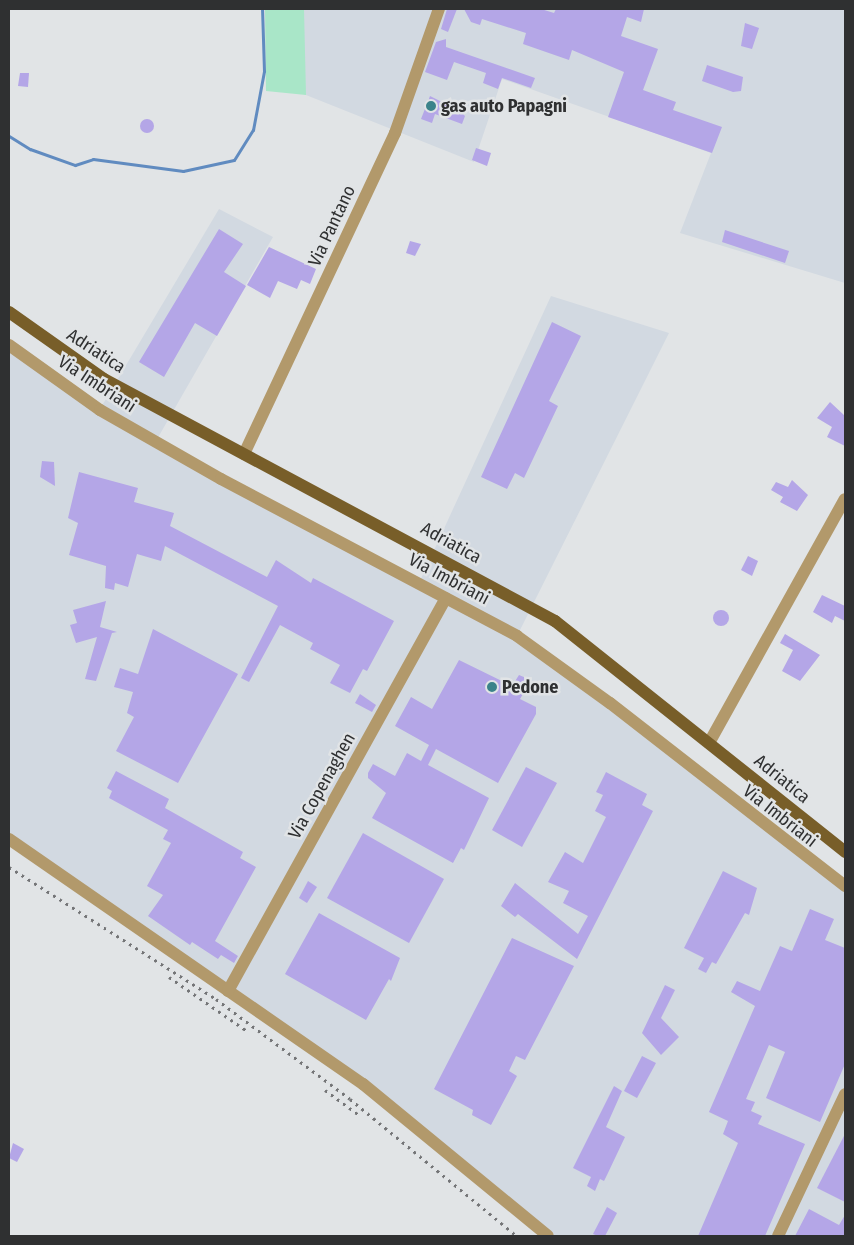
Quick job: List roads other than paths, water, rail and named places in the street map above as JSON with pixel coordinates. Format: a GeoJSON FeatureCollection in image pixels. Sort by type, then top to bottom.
{"type":"FeatureCollection","features":[{"type":"Feature","properties":{"kind":"main road","name":"Adriatica"},"geometry":{"type":"LineString","coordinates":[[9,312],[104,379],[556,621],[845,852]]}},
{"type":"Feature","properties":{"kind":"street","name":"Via Pantano"},"geometry":{"type":"LineString","coordinates":[[244,454],[395,133],[439,9]]}},
{"type":"Feature","properties":{"kind":"street","name":"Via Imbriani"},"geometry":{"type":"LineString","coordinates":[[9,345],[108,414],[517,636],[610,703],[845,886]]}},
{"type":"Feature","properties":{"kind":"street"},"geometry":{"type":"LineString","coordinates":[[708,743],[845,499]]}},
{"type":"Feature","properties":{"kind":"street","name":"Via Copenaghen"},"geometry":{"type":"LineString","coordinates":[[228,991],[446,598]]}},
{"type":"Feature","properties":{"kind":"street"},"geometry":{"type":"LineString","coordinates":[[9,839],[363,1084],[548,1236]]}},
{"type":"Feature","properties":{"kind":"street"},"geometry":{"type":"LineString","coordinates":[[778,1236],[845,1094]]}},
{"type":"Feature","properties":{"kind":"waterway"},"geometry":{"type":"LineString","coordinates":[[9,136],[30,149],[75,165],[93,159],[183,171],[234,160],[253,130],[264,71],[262,9]]}},
{"type":"Feature","properties":{"kind":"railway"},"geometry":{"type":"LineString","coordinates":[[9,867],[216,999],[350,1099],[517,1236]]}},
{"type":"Feature","properties":{"kind":"railway"},"geometry":{"type":"LineString","coordinates":[[169,977],[247,1031]]}},
{"type":"Feature","properties":{"kind":"railway"},"geometry":{"type":"LineString","coordinates":[[325,1090],[359,1115]]}},
{"type":"Feature","properties":{"kind":"place","name":"gas auto Papagni"},"geometry":{"type":"Point","coordinates":[431,106]}},
{"type":"Feature","properties":{"kind":"place","name":"Pedone"},"geometry":{"type":"Point","coordinates":[492,687]}}]}
